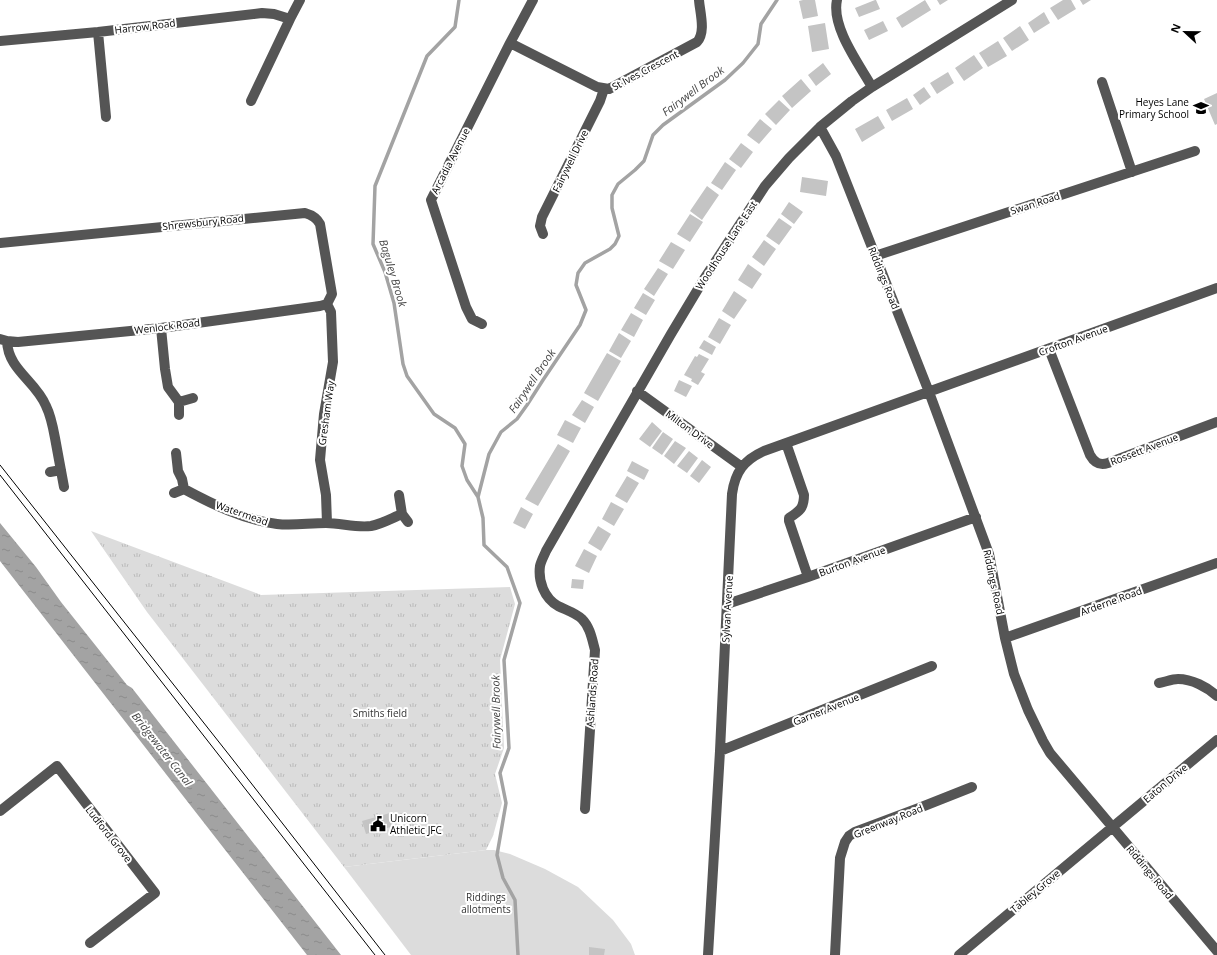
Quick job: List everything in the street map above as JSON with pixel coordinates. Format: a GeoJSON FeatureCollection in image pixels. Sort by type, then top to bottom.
{"type":"FeatureCollection","features":[{"type":"Feature","properties":{"kind":"street"},"geometry":{"type":"LineString","coordinates":[[251,101],[300,0]]}},
{"type":"Feature","properties":{"kind":"street","name":"Arcadia Avenue"},"geometry":{"type":"LineString","coordinates":[[482,324],[472,319],[466,307],[431,200],[533,0]]}},
{"type":"Feature","properties":{"kind":"street","name":"St Ives Crescent"},"geometry":{"type":"LineString","coordinates":[[510,43],[597,87],[604,89],[613,87],[697,42],[701,37],[702,29],[699,0]]}},
{"type":"Feature","properties":{"kind":"street"},"geometry":{"type":"LineString","coordinates":[[837,0],[835,6],[836,15],[845,40],[872,87]]}},
{"type":"Feature","properties":{"kind":"street","name":"Woodhouse Lane East"},"geometry":{"type":"LineString","coordinates":[[540,577],[540,566],[546,551],[637,391],[704,279],[761,192],[788,158],[820,127],[852,101],[1012,0]]}},
{"type":"Feature","properties":{"kind":"street","name":"Harrow Road"},"geometry":{"type":"LineString","coordinates":[[0,41],[98,32],[262,13],[274,14],[290,19]]}},
{"type":"Feature","properties":{"kind":"street"},"geometry":{"type":"LineString","coordinates":[[98,32],[106,117]]}},
{"type":"Feature","properties":{"kind":"street"},"geometry":{"type":"LineString","coordinates":[[1102,82],[1132,172]]}},
{"type":"Feature","properties":{"kind":"street","name":"Fairywell Drive"},"geometry":{"type":"LineString","coordinates":[[543,234],[540,226],[542,217],[600,101],[604,89]]}},
{"type":"Feature","properties":{"kind":"street","name":"Riddings Road"},"geometry":{"type":"LineString","coordinates":[[820,127],[836,156],[929,392],[976,517],[989,554],[1005,638],[1014,674],[1035,727],[1050,753],[1217,951]]}},
{"type":"Feature","properties":{"kind":"street","name":"Swan Road"},"geometry":{"type":"LineString","coordinates":[[875,256],[1195,151]]}},
{"type":"Feature","properties":{"kind":"street","name":"Shrewsbury Road"},"geometry":{"type":"LineString","coordinates":[[0,243],[305,213],[313,215],[320,224],[332,294],[327,304]]}},
{"type":"Feature","properties":{"kind":"street","name":"Crofton Avenue"},"geometry":{"type":"LineString","coordinates":[[929,392],[1217,288]]}},
{"type":"Feature","properties":{"kind":"street","name":"Wenlock Road"},"geometry":{"type":"LineString","coordinates":[[3,340],[18,342],[161,328],[327,304]]}},
{"type":"Feature","properties":{"kind":"street","name":"Gresham Way"},"geometry":{"type":"LineString","coordinates":[[327,304],[332,312],[333,362],[324,414],[320,460],[326,495],[327,523]]}},
{"type":"Feature","properties":{"kind":"street"},"geometry":{"type":"LineString","coordinates":[[161,328],[164,369],[168,387],[179,402],[179,415]]}},
{"type":"Feature","properties":{"kind":"street"},"geometry":{"type":"LineString","coordinates":[[3,340],[8,354],[15,366],[43,399],[47,407],[64,487]]}},
{"type":"Feature","properties":{"kind":"street","name":"Rossett Avenue"},"geometry":{"type":"LineString","coordinates":[[1049,349],[1090,455],[1098,464],[1105,464],[1217,422]]}},
{"type":"Feature","properties":{"kind":"street","name":"Milton Drive"},"geometry":{"type":"LineString","coordinates":[[637,391],[742,467]]}},
{"type":"Feature","properties":{"kind":"street","name":"Sylvan Avenue"},"geometry":{"type":"LineString","coordinates":[[708,955],[720,751],[732,494],[737,474],[755,455],[929,392]]}},
{"type":"Feature","properties":{"kind":"street"},"geometry":{"type":"LineString","coordinates":[[179,402],[193,398]]}},
{"type":"Feature","properties":{"kind":"street"},"geometry":{"type":"LineString","coordinates":[[786,443],[804,495],[802,507],[789,518],[789,521],[808,577]]}},
{"type":"Feature","properties":{"kind":"street","name":"Watermead"},"geometry":{"type":"LineString","coordinates":[[176,453],[180,487],[224,508],[260,521],[295,525],[327,523],[370,526],[405,518],[399,495]]}},
{"type":"Feature","properties":{"kind":"street"},"geometry":{"type":"LineString","coordinates":[[50,472],[61,470]]}},
{"type":"Feature","properties":{"kind":"street","name":"Burton Avenue"},"geometry":{"type":"LineString","coordinates":[[727,604],[808,577],[976,517]]}},
{"type":"Feature","properties":{"kind":"street","name":"Arderne Road"},"geometry":{"type":"LineString","coordinates":[[1005,638],[1217,563]]}},
{"type":"Feature","properties":{"kind":"street","name":"Ashlands Road"},"geometry":{"type":"LineString","coordinates":[[540,577],[542,588],[547,596],[556,604],[582,618],[588,627],[595,650],[585,809]]}},
{"type":"Feature","properties":{"kind":"street","name":"Garner Avenue"},"geometry":{"type":"LineString","coordinates":[[720,751],[932,666]]}},
{"type":"Feature","properties":{"kind":"street"},"geometry":{"type":"LineString","coordinates":[[1159,683],[1172,680],[1183,680],[1202,685],[1217,696]]}},
{"type":"Feature","properties":{"kind":"street","name":"Eaton Drive"},"geometry":{"type":"LineString","coordinates":[[1112,827],[1217,740]]}},
{"type":"Feature","properties":{"kind":"street","name":"Ludford Grove"},"geometry":{"type":"LineString","coordinates":[[0,811],[57,766],[155,893],[90,943]]}},
{"type":"Feature","properties":{"kind":"street","name":"Greenway Road"},"geometry":{"type":"LineString","coordinates":[[835,955],[840,858],[845,842],[849,836],[855,832],[972,787]]}},
{"type":"Feature","properties":{"kind":"street","name":"Tabley Grove"},"geometry":{"type":"LineString","coordinates":[[958,955],[1112,827]]}},
{"type":"Feature","properties":{"kind":"green space","name":"Smiths field"},"geometry":{"type":"Polygon","coordinates":[[[91,531],[261,595],[510,587],[515,604],[500,660],[504,748],[495,774],[502,803],[493,836],[486,850],[344,867],[147,612],[91,531]]]}},
{"type":"Feature","properties":{"kind":"green space","name":"Riddings allotments"},"geometry":{"type":"Polygon","coordinates":[[[494,850],[510,854],[545,869],[578,887],[613,920],[631,944],[635,955],[411,955],[344,867],[494,850]]]}},
{"type":"Feature","properties":{"kind":"water","name":"Bridgewater Canal"},"geometry":{"type":"Polygon","coordinates":[[[0,523],[127,685],[132,688],[341,955],[307,955],[0,561],[0,523]]]}},
{"type":"Feature","properties":{"kind":"building"},"geometry":{"type":"Polygon","coordinates":[[[815,0],[818,16],[803,19],[799,1],[815,0]]]}},
{"type":"Feature","properties":{"kind":"building"},"geometry":{"type":"Polygon","coordinates":[[[875,0],[880,9],[859,17],[855,8],[875,0]]]}},
{"type":"Feature","properties":{"kind":"building"},"geometry":{"type":"Polygon","coordinates":[[[925,0],[931,10],[902,28],[896,18],[925,0]]]}},
{"type":"Feature","properties":{"kind":"building"},"geometry":{"type":"Polygon","coordinates":[[[937,0],[948,0],[940,5],[937,0]]]}},
{"type":"Feature","properties":{"kind":"building"},"geometry":{"type":"Polygon","coordinates":[[[1063,0],[1071,0],[1076,9],[1058,20],[1050,8],[1063,0]]]}},
{"type":"Feature","properties":{"kind":"building"},"geometry":{"type":"Polygon","coordinates":[[[1080,0],[1091,0],[1083,5],[1080,0]]]}},
{"type":"Feature","properties":{"kind":"building"},"geometry":{"type":"Polygon","coordinates":[[[1044,12],[1050,23],[1034,33],[1028,23],[1044,12]]]}},
{"type":"Feature","properties":{"kind":"building"},"geometry":{"type":"Polygon","coordinates":[[[883,21],[888,31],[869,40],[864,30],[883,21]]]}},
{"type":"Feature","properties":{"kind":"building"},"geometry":{"type":"Polygon","coordinates":[[[825,23],[829,49],[812,52],[808,26],[825,23]]]}},
{"type":"Feature","properties":{"kind":"building"},"geometry":{"type":"Polygon","coordinates":[[[1020,26],[1029,40],[1012,51],[1003,38],[1020,26]]]}},
{"type":"Feature","properties":{"kind":"building"},"geometry":{"type":"Polygon","coordinates":[[[998,41],[1007,56],[988,67],[979,53],[998,41]]]}},
{"type":"Feature","properties":{"kind":"building"},"geometry":{"type":"Polygon","coordinates":[[[974,55],[983,68],[964,81],[955,68],[974,55]]]}},
{"type":"Feature","properties":{"kind":"building"},"geometry":{"type":"Polygon","coordinates":[[[823,63],[831,74],[816,86],[808,75],[823,63]]]}},
{"type":"Feature","properties":{"kind":"building"},"geometry":{"type":"Polygon","coordinates":[[[948,72],[954,83],[937,94],[930,83],[948,72]]]}},
{"type":"Feature","properties":{"kind":"building"},"geometry":{"type":"Polygon","coordinates":[[[801,79],[811,91],[792,108],[782,96],[801,79]]]}},
{"type":"Feature","properties":{"kind":"building"},"geometry":{"type":"Polygon","coordinates":[[[924,87],[931,97],[920,105],[913,95],[924,87]]]}},
{"type":"Feature","properties":{"kind":"building"},"geometry":{"type":"Polygon","coordinates":[[[1217,93],[1217,124],[1215,125],[1204,99],[1217,93]]]}},
{"type":"Feature","properties":{"kind":"building"},"geometry":{"type":"Polygon","coordinates":[[[907,98],[913,109],[892,121],[886,110],[907,98]]]}},
{"type":"Feature","properties":{"kind":"building"},"geometry":{"type":"Polygon","coordinates":[[[779,100],[790,110],[776,125],[765,114],[779,100]]]}},
{"type":"Feature","properties":{"kind":"building"},"geometry":{"type":"Polygon","coordinates":[[[878,116],[885,128],[862,142],[855,129],[878,116]]]}},
{"type":"Feature","properties":{"kind":"building"},"geometry":{"type":"Polygon","coordinates":[[[760,119],[772,129],[759,144],[747,135],[760,119]]]}},
{"type":"Feature","properties":{"kind":"building"},"geometry":{"type":"Polygon","coordinates":[[[741,143],[753,152],[741,168],[729,159],[741,143]]]}},
{"type":"Feature","properties":{"kind":"building"},"geometry":{"type":"Polygon","coordinates":[[[725,162],[736,170],[722,190],[711,183],[725,162]]]}},
{"type":"Feature","properties":{"kind":"building"},"geometry":{"type":"Polygon","coordinates":[[[802,177],[828,181],[826,196],[800,192],[802,177]]]}},
{"type":"Feature","properties":{"kind":"building"},"geometry":{"type":"Polygon","coordinates":[[[707,186],[719,195],[702,220],[690,211],[707,186]]]}},
{"type":"Feature","properties":{"kind":"building"},"geometry":{"type":"Polygon","coordinates":[[[789,202],[803,212],[794,224],[781,214],[789,202]]]}},
{"type":"Feature","properties":{"kind":"building"},"geometry":{"type":"Polygon","coordinates":[[[690,214],[703,222],[690,242],[677,234],[690,214]]]}},
{"type":"Feature","properties":{"kind":"building"},"geometry":{"type":"Polygon","coordinates":[[[779,218],[792,227],[779,245],[766,236],[779,218]]]}},
{"type":"Feature","properties":{"kind":"building"},"geometry":{"type":"Polygon","coordinates":[[[764,240],[776,249],[764,266],[752,257],[764,240]]]}},
{"type":"Feature","properties":{"kind":"building"},"geometry":{"type":"Polygon","coordinates":[[[671,242],[685,250],[673,269],[659,261],[671,242]]]}},
{"type":"Feature","properties":{"kind":"building"},"geometry":{"type":"Polygon","coordinates":[[[748,264],[762,274],[752,289],[738,280],[748,264]]]}},
{"type":"Feature","properties":{"kind":"building"},"geometry":{"type":"Polygon","coordinates":[[[658,268],[668,274],[654,296],[644,289],[658,268]]]}},
{"type":"Feature","properties":{"kind":"building"},"geometry":{"type":"Polygon","coordinates":[[[734,291],[747,300],[734,319],[722,311],[734,291]]]}},
{"type":"Feature","properties":{"kind":"building"},"geometry":{"type":"Polygon","coordinates":[[[643,293],[655,300],[646,315],[634,308],[643,293]]]}},
{"type":"Feature","properties":{"kind":"building"},"geometry":{"type":"Polygon","coordinates":[[[631,313],[643,320],[634,337],[621,330],[631,313]]]}},
{"type":"Feature","properties":{"kind":"building"},"geometry":{"type":"Polygon","coordinates":[[[719,318],[731,325],[720,344],[708,337],[719,318]]]}},
{"type":"Feature","properties":{"kind":"building"},"geometry":{"type":"Polygon","coordinates":[[[619,333],[631,341],[621,358],[609,351],[619,333]]]}},
{"type":"Feature","properties":{"kind":"building"},"geometry":{"type":"Polygon","coordinates":[[[704,340],[716,347],[712,355],[699,348],[704,340]]]}},
{"type":"Feature","properties":{"kind":"building"},"geometry":{"type":"Polygon","coordinates":[[[607,353],[621,361],[598,401],[584,393],[607,353]]]}},
{"type":"Feature","properties":{"kind":"building"},"geometry":{"type":"Polygon","coordinates":[[[699,354],[709,359],[701,372],[705,374],[698,385],[691,381],[692,379],[684,375],[695,356],[697,357],[699,354]]]}},
{"type":"Feature","properties":{"kind":"building"},"geometry":{"type":"Polygon","coordinates":[[[679,380],[692,386],[686,397],[674,391],[679,380]]]}},
{"type":"Feature","properties":{"kind":"building"},"geometry":{"type":"Polygon","coordinates":[[[582,400],[594,407],[585,423],[572,415],[582,400]]]}},
{"type":"Feature","properties":{"kind":"building"},"geometry":{"type":"Polygon","coordinates":[[[565,420],[581,428],[573,443],[557,435],[565,420]]]}},
{"type":"Feature","properties":{"kind":"building"},"geometry":{"type":"Polygon","coordinates":[[[652,422],[662,431],[650,447],[639,439],[652,422]]]}},
{"type":"Feature","properties":{"kind":"building"},"geometry":{"type":"Polygon","coordinates":[[[663,432],[673,439],[662,455],[652,448],[663,432]]]}},
{"type":"Feature","properties":{"kind":"building"},"geometry":{"type":"Polygon","coordinates":[[[675,441],[686,448],[674,464],[664,456],[675,441]]]}},
{"type":"Feature","properties":{"kind":"building"},"geometry":{"type":"Polygon","coordinates":[[[558,444],[570,451],[538,506],[525,499],[558,444]]]}},
{"type":"Feature","properties":{"kind":"building"},"geometry":{"type":"Polygon","coordinates":[[[689,451],[698,458],[687,473],[677,466],[689,451]]]}},
{"type":"Feature","properties":{"kind":"building"},"geometry":{"type":"Polygon","coordinates":[[[702,460],[711,467],[699,483],[690,476],[702,460]]]}},
{"type":"Feature","properties":{"kind":"building"},"geometry":{"type":"Polygon","coordinates":[[[632,461],[649,470],[644,480],[627,471],[632,461]]]}},
{"type":"Feature","properties":{"kind":"building"},"geometry":{"type":"Polygon","coordinates":[[[627,476],[639,483],[627,503],[615,496],[627,476]]]}},
{"type":"Feature","properties":{"kind":"building"},"geometry":{"type":"Polygon","coordinates":[[[611,502],[624,509],[614,526],[602,519],[611,502]]]}},
{"type":"Feature","properties":{"kind":"building"},"geometry":{"type":"Polygon","coordinates":[[[521,507],[533,514],[525,529],[513,523],[521,507]]]}},
{"type":"Feature","properties":{"kind":"building"},"geometry":{"type":"Polygon","coordinates":[[[598,526],[611,534],[601,551],[588,543],[598,526]]]}},
{"type":"Feature","properties":{"kind":"building"},"geometry":{"type":"Polygon","coordinates":[[[584,549],[597,556],[589,573],[575,566],[584,549]]]}},
{"type":"Feature","properties":{"kind":"building"},"geometry":{"type":"Polygon","coordinates":[[[572,579],[584,580],[583,589],[571,588],[572,579]]]}},
{"type":"Feature","properties":{"kind":"building","name":"Unicorn Athletic JFC"},"geometry":{"type":"Polygon","coordinates":[[[390,813],[394,826],[366,834],[362,821],[390,813]]]}},
{"type":"Feature","properties":{"kind":"building"},"geometry":{"type":"Polygon","coordinates":[[[589,947],[605,949],[604,955],[589,955],[589,947]]]}},
{"type":"Feature","properties":{"kind":"waterway","name":"Baguley Brook"},"geometry":{"type":"LineString","coordinates":[[459,0],[455,27],[427,56],[375,186],[373,244],[385,272],[394,303],[403,364],[407,376],[434,414],[455,428],[465,444],[462,466],[467,480],[478,497]]}},
{"type":"Feature","properties":{"kind":"waterway","name":"Fairywell Brook"},"geometry":{"type":"LineString","coordinates":[[518,955],[515,900],[503,878],[497,855],[506,803],[500,773],[509,748],[504,660],[520,603],[507,567],[484,545],[483,518],[478,497],[489,454],[501,432],[517,419],[580,325],[586,310],[576,285],[578,273],[585,263],[610,249],[615,244],[619,236],[612,208],[612,195],[618,184],[644,161],[653,135],[663,125],[725,80],[743,63],[758,44],[761,24],[777,0]]}},
{"type":"Feature","properties":{"kind":"tram line"},"geometry":{"type":"LineString","coordinates":[[0,465],[385,955]]}},
{"type":"Feature","properties":{"kind":"tram line"},"geometry":{"type":"LineString","coordinates":[[0,475],[375,955]]}},
{"type":"Feature","properties":{"kind":"place","name":"Heyes Lane Primary School"},"geometry":{"type":"Point","coordinates":[1201,108]}},
{"type":"Feature","properties":{"kind":"place","name":"Unicorn Athletic JFC"},"geometry":{"type":"Point","coordinates":[378,824]}}]}
